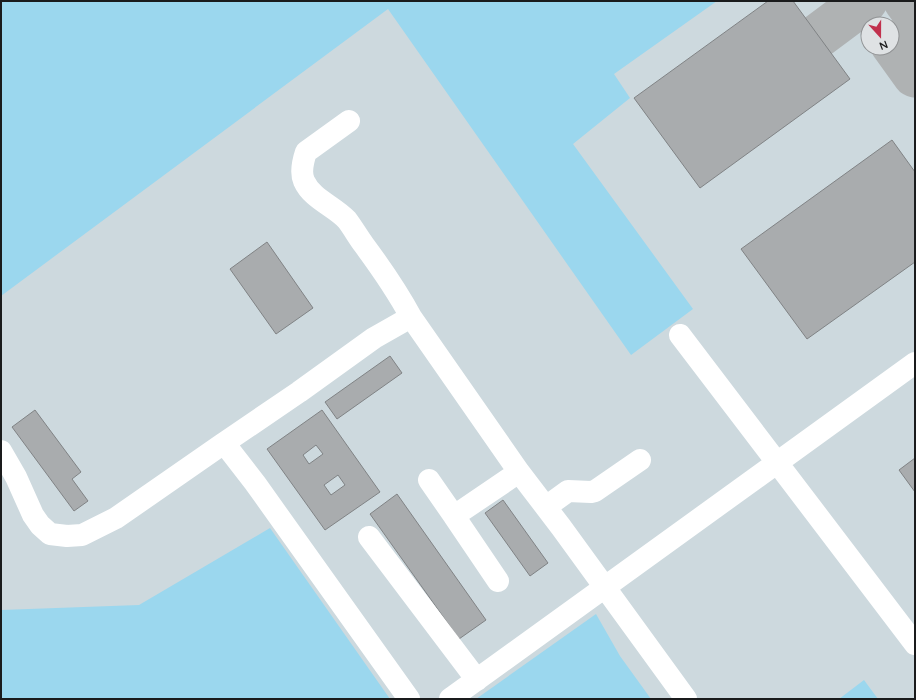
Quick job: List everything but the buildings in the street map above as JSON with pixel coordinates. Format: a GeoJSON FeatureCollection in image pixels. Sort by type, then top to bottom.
{"type":"FeatureCollection","features":[{"type":"Feature","properties":{"kind":"lane"},"geometry":{"type":"LineString","coordinates":[[349,121],[306,152],[303,159],[302,168],[305,182],[311,192],[346,220],[385,273],[400,296],[411,317],[519,472],[686,699]]}},
{"type":"Feature","properties":{"kind":"lane"},"geometry":{"type":"LineString","coordinates":[[1,451],[8,481],[28,505],[40,526],[50,534],[67,536],[82,535],[116,518],[299,392],[374,338],[411,317]]}},
{"type":"Feature","properties":{"kind":"lane"},"geometry":{"type":"LineString","coordinates":[[680,335],[915,644]]}},
{"type":"Feature","properties":{"kind":"lane"},"geometry":{"type":"LineString","coordinates":[[450,699],[915,363]]}},
{"type":"Feature","properties":{"kind":"lane"},"geometry":{"type":"LineString","coordinates":[[224,443],[255,483],[409,699]]}},
{"type":"Feature","properties":{"kind":"lane"},"geometry":{"type":"LineString","coordinates":[[546,507],[568,491],[595,491],[640,460]]}},
{"type":"Feature","properties":{"kind":"lane"},"geometry":{"type":"LineString","coordinates":[[454,516],[519,472]]}},
{"type":"Feature","properties":{"kind":"lane"},"geometry":{"type":"LineString","coordinates":[[429,480],[498,580]]}},
{"type":"Feature","properties":{"kind":"lane"},"geometry":{"type":"LineString","coordinates":[[369,537],[477,680]]}},
{"type":"Feature","properties":{"kind":"shaded area"},"geometry":{"type":"Polygon","coordinates":[[[1,1],[717,1],[614,74],[630,98],[573,144],[693,309],[631,355],[388,9],[1,296],[1,1]]]}},
{"type":"Feature","properties":{"kind":"shaded area"},"geometry":{"type":"Polygon","coordinates":[[[332,1],[915,1],[915,699],[1,699],[1,240],[332,1]]]}},
{"type":"Feature","properties":{"kind":"shaded area"},"geometry":{"type":"Polygon","coordinates":[[[270,528],[390,699],[1,699],[1,610],[139,605],[270,528]]]}},
{"type":"Feature","properties":{"kind":"shaded area"},"geometry":{"type":"Polygon","coordinates":[[[596,614],[620,656],[651,699],[476,699],[596,614]]]}},
{"type":"Feature","properties":{"kind":"shaded area"},"geometry":{"type":"Polygon","coordinates":[[[864,680],[878,699],[839,699],[864,680]]]}},
{"type":"Feature","properties":{"kind":"taxiway"},"geometry":{"type":"LineString","coordinates":[[818,36],[865,1]]}},
{"type":"Feature","properties":{"kind":"taxiway"},"geometry":{"type":"LineString","coordinates":[[906,1],[915,13]]}},
{"type":"Feature","properties":{"kind":"taxiway"},"geometry":{"type":"LineString","coordinates":[[900,54],[915,75]]}}]}
